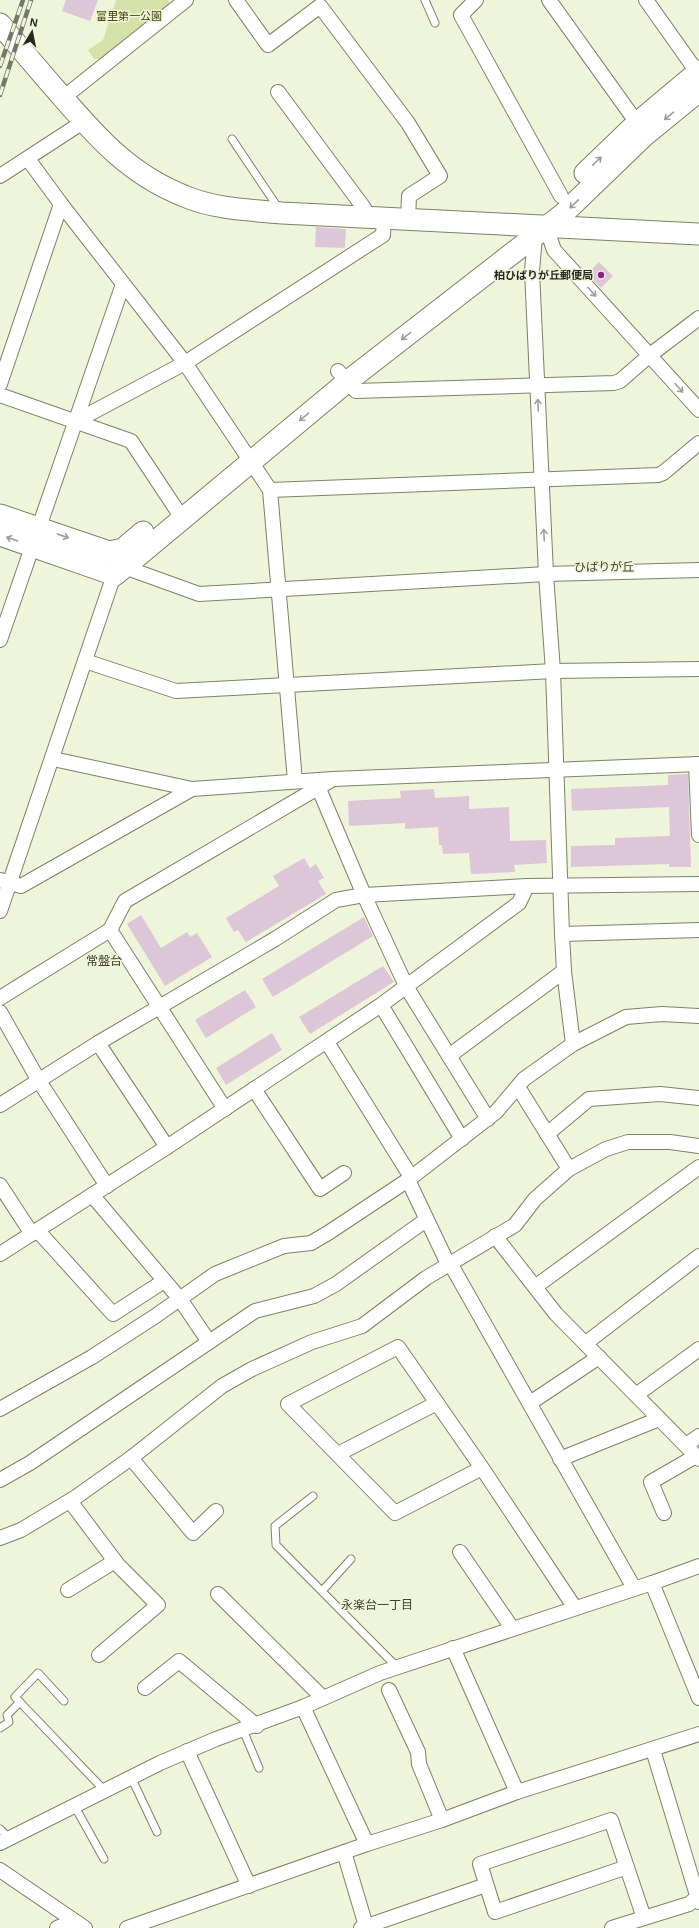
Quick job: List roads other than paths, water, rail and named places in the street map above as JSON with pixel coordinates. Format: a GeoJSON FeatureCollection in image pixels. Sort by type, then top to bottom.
{"type":"FeatureCollection","features":[{"type":"Feature","properties":{"kind":"street"},"geometry":{"type":"LineString","coordinates":[[63,98],[186,0]]}},
{"type":"Feature","properties":{"kind":"street"},"geometry":{"type":"LineString","coordinates":[[236,0],[268,45],[320,6],[408,123],[440,176],[410,196],[408,220]]}},
{"type":"Feature","properties":{"kind":"street"},"geometry":{"type":"LineString","coordinates":[[476,0],[461,15],[561,196]]}},
{"type":"Feature","properties":{"kind":"street"},"geometry":{"type":"LineString","coordinates":[[549,0],[641,129]]}},
{"type":"Feature","properties":{"kind":"street"},"geometry":{"type":"LineString","coordinates":[[573,1044],[564,971],[562,934],[553,672],[546,574],[532,271],[536,230],[561,196],[641,129],[698,78],[646,0]]}},
{"type":"Feature","properties":{"kind":"street"},"geometry":{"type":"LineString","coordinates":[[0,24],[83,122],[107,147],[133,168],[159,185],[185,197],[211,204],[240,209],[282,213],[408,220],[536,230],[699,234]]}},
{"type":"Feature","properties":{"kind":"street"},"geometry":{"type":"LineString","coordinates":[[76,421],[185,363],[383,235],[374,218],[364,208],[278,92]]}},
{"type":"Feature","properties":{"kind":"street"},"geometry":{"type":"LineString","coordinates":[[0,176],[83,122]]}},
{"type":"Feature","properties":{"kind":"street"},"geometry":{"type":"LineString","coordinates":[[0,911],[4,881],[53,760],[85,661],[120,563],[178,512],[343,376],[536,230],[563,214],[641,129]]}},
{"type":"Feature","properties":{"kind":"street"},"geometry":{"type":"LineString","coordinates":[[28,159],[61,204],[185,363],[270,490],[295,781]]}},
{"type":"Feature","properties":{"kind":"street"},"geometry":{"type":"LineString","coordinates":[[0,384],[61,204]]}},
{"type":"Feature","properties":{"kind":"street"},"geometry":{"type":"LineString","coordinates":[[536,230],[699,410]]}},
{"type":"Feature","properties":{"kind":"street"},"geometry":{"type":"LineString","coordinates":[[0,640],[123,284]]}},
{"type":"Feature","properties":{"kind":"street"},"geometry":{"type":"LineString","coordinates":[[343,376],[356,391],[614,383],[620,381],[650,355],[699,318]]}},
{"type":"Feature","properties":{"kind":"street"},"geometry":{"type":"LineString","coordinates":[[0,395],[131,441],[178,512]]}},
{"type":"Feature","properties":{"kind":"street"},"geometry":{"type":"LineString","coordinates":[[270,490],[658,475],[663,473],[699,443]]}},
{"type":"Feature","properties":{"kind":"street"},"geometry":{"type":"LineString","coordinates":[[0,515],[36,537]]}},
{"type":"Feature","properties":{"kind":"street"},"geometry":{"type":"LineString","coordinates":[[0,535],[36,537],[109,552],[120,563],[199,594],[546,574],[699,570]]}},
{"type":"Feature","properties":{"kind":"street"},"geometry":{"type":"LineString","coordinates":[[85,661],[176,691],[553,672],[699,669]]}},
{"type":"Feature","properties":{"kind":"street"},"geometry":{"type":"LineString","coordinates":[[53,760],[192,789],[333,779],[698,764],[699,835]]}},
{"type":"Feature","properties":{"kind":"street"},"geometry":{"type":"LineString","coordinates":[[0,998],[110,930],[126,901],[319,789],[333,779]]}},
{"type":"Feature","properties":{"kind":"street"},"geometry":{"type":"LineString","coordinates":[[4,881],[21,886],[192,789]]}},
{"type":"Feature","properties":{"kind":"street"},"geometry":{"type":"LineString","coordinates":[[319,789],[364,895],[407,988],[488,1119]]}},
{"type":"Feature","properties":{"kind":"street"},"geometry":{"type":"LineString","coordinates":[[0,1105],[98,1043],[275,939],[336,900],[364,895],[526,886],[699,884]]}},
{"type":"Feature","properties":{"kind":"street"},"geometry":{"type":"LineString","coordinates":[[0,1254],[167,1147],[407,988],[519,903],[526,886]]}},
{"type":"Feature","properties":{"kind":"street"},"geometry":{"type":"LineString","coordinates":[[110,930],[225,1108]]}},
{"type":"Feature","properties":{"kind":"street"},"geometry":{"type":"LineString","coordinates":[[562,934],[699,930]]}},
{"type":"Feature","properties":{"kind":"street"},"geometry":{"type":"LineString","coordinates":[[449,1056],[564,971]]}},
{"type":"Feature","properties":{"kind":"street"},"geometry":{"type":"LineString","coordinates":[[381,1005],[462,1139]]}},
{"type":"Feature","properties":{"kind":"street"},"geometry":{"type":"LineString","coordinates":[[0,1012],[39,1081],[107,1186]]}},
{"type":"Feature","properties":{"kind":"street"},"geometry":{"type":"LineString","coordinates":[[0,1409],[92,1357],[215,1274],[284,1246],[311,1242],[328,1233],[409,1178],[488,1119],[496,1112],[524,1079],[573,1044],[626,1017],[662,1014],[699,1016]]}},
{"type":"Feature","properties":{"kind":"street"},"geometry":{"type":"LineString","coordinates":[[327,1042],[409,1178],[426,1220],[449,1263],[634,1588]]}},
{"type":"Feature","properties":{"kind":"street"},"geometry":{"type":"LineString","coordinates":[[98,1043],[167,1147]]}},
{"type":"Feature","properties":{"kind":"street"},"geometry":{"type":"LineString","coordinates":[[518,1087],[569,1169]]}},
{"type":"Feature","properties":{"kind":"street"},"geometry":{"type":"LineString","coordinates":[[254,1089],[320,1189],[344,1172]]}},
{"type":"Feature","properties":{"kind":"street"},"geometry":{"type":"LineString","coordinates":[[547,1134],[589,1099],[660,1094],[699,1098]]}},
{"type":"Feature","properties":{"kind":"street"},"geometry":{"type":"LineString","coordinates":[[0,1538],[21,1530],[70,1501],[131,1458],[222,1386],[252,1369],[312,1342],[362,1326],[426,1278],[515,1225],[535,1199],[569,1169],[606,1149],[628,1142],[670,1142],[699,1146]]}},
{"type":"Feature","properties":{"kind":"street"},"geometry":{"type":"LineString","coordinates":[[535,1287],[699,1167]]}},
{"type":"Feature","properties":{"kind":"street"},"geometry":{"type":"LineString","coordinates":[[0,1185],[35,1232],[113,1314],[164,1281]]}},
{"type":"Feature","properties":{"kind":"street"},"geometry":{"type":"LineString","coordinates":[[92,1195],[180,1299],[209,1342]]}},
{"type":"Feature","properties":{"kind":"street"},"geometry":{"type":"LineString","coordinates":[[0,1480],[30,1463],[255,1311],[314,1296],[336,1284],[426,1220]]}},
{"type":"Feature","properties":{"kind":"street"},"geometry":{"type":"LineString","coordinates":[[495,1236],[556,1314],[698,1457],[651,1482],[664,1513]]}},
{"type":"Feature","properties":{"kind":"street"},"geometry":{"type":"LineString","coordinates":[[586,1343],[699,1256]]}},
{"type":"Feature","properties":{"kind":"street"},"geometry":{"type":"LineString","coordinates":[[482,1468],[396,1513],[288,1404],[398,1347],[482,1468],[575,1608]]}},
{"type":"Feature","properties":{"kind":"street"},"geometry":{"type":"LineString","coordinates":[[636,1396],[699,1349]]}},
{"type":"Feature","properties":{"kind":"street"},"geometry":{"type":"LineString","coordinates":[[530,1403],[599,1357]]}},
{"type":"Feature","properties":{"kind":"street"},"geometry":{"type":"LineString","coordinates":[[338,1454],[437,1403]]}},
{"type":"Feature","properties":{"kind":"street"},"geometry":{"type":"LineString","coordinates":[[560,1459],[659,1418]]}},
{"type":"Feature","properties":{"kind":"street"},"geometry":{"type":"LineString","coordinates":[[686,1445],[699,1436]]}},
{"type":"Feature","properties":{"kind":"street"},"geometry":{"type":"LineString","coordinates":[[131,1458],[193,1533],[216,1510]]}},
{"type":"Feature","properties":{"kind":"street"},"geometry":{"type":"LineString","coordinates":[[70,1501],[115,1561],[158,1605],[99,1655]]}},
{"type":"Feature","properties":{"kind":"street"},"geometry":{"type":"LineString","coordinates":[[460,1552],[512,1628]]}},
{"type":"Feature","properties":{"kind":"street"},"geometry":{"type":"LineString","coordinates":[[68,1590],[115,1561]]}},
{"type":"Feature","properties":{"kind":"street"},"geometry":{"type":"LineString","coordinates":[[3,1837],[187,1751],[303,1708],[397,1667],[652,1583],[699,1566]]}},
{"type":"Feature","properties":{"kind":"street"},"geometry":{"type":"LineString","coordinates":[[652,1583],[699,1698]]}},
{"type":"Feature","properties":{"kind":"street"},"geometry":{"type":"LineString","coordinates":[[218,1594],[323,1698]]}},
{"type":"Feature","properties":{"kind":"street"},"geometry":{"type":"LineString","coordinates":[[453,1648],[517,1792]]}},
{"type":"Feature","properties":{"kind":"street"},"geometry":{"type":"LineString","coordinates":[[145,1688],[179,1661],[257,1726]]}},
{"type":"Feature","properties":{"kind":"street"},"geometry":{"type":"LineString","coordinates":[[388,1690],[418,1752],[419,1764],[442,1820]]}},
{"type":"Feature","properties":{"kind":"street"},"geometry":{"type":"LineString","coordinates":[[303,1708],[367,1844]]}},
{"type":"Feature","properties":{"kind":"street"},"geometry":{"type":"LineString","coordinates":[[127,1928],[367,1844],[442,1820],[517,1792],[699,1734]]}},
{"type":"Feature","properties":{"kind":"street"},"geometry":{"type":"LineString","coordinates":[[612,1928],[638,1922],[689,1904],[698,1898],[652,1750]]}},
{"type":"Feature","properties":{"kind":"street"},"geometry":{"type":"LineString","coordinates":[[187,1751],[249,1886]]}},
{"type":"Feature","properties":{"kind":"street"},"geometry":{"type":"LineString","coordinates":[[627,1867],[495,1912],[480,1864],[611,1820],[627,1867],[638,1922]]}},
{"type":"Feature","properties":{"kind":"street"},"geometry":{"type":"LineString","coordinates":[[344,1852],[363,1927],[486,1885]]}},
{"type":"Feature","properties":{"kind":"street"},"geometry":{"type":"LineString","coordinates":[[0,1870],[80,1924]]}},
{"type":"Feature","properties":{"kind":"street"},"geometry":{"type":"LineString","coordinates":[[57,1928],[80,1924]]}},
{"type":"Feature","properties":{"kind":"lane"},"geometry":{"type":"LineString","coordinates":[[425,0],[435,23]]}},
{"type":"Feature","properties":{"kind":"lane"},"geometry":{"type":"LineString","coordinates":[[232,139],[282,213]]}},
{"type":"Feature","properties":{"kind":"lane"},"geometry":{"type":"LineString","coordinates":[[313,1496],[275,1526],[276,1545],[397,1667]]}},
{"type":"Feature","properties":{"kind":"lane"},"geometry":{"type":"LineString","coordinates":[[322,1591],[351,1559]]}},
{"type":"Feature","properties":{"kind":"lane"},"geometry":{"type":"LineString","coordinates":[[64,1701],[38,1673],[15,1697],[104,1790]]}},
{"type":"Feature","properties":{"kind":"lane"},"geometry":{"type":"LineString","coordinates":[[0,1728],[9,1722],[7,1715],[20,1702]]}},
{"type":"Feature","properties":{"kind":"lane"},"geometry":{"type":"LineString","coordinates":[[243,1730],[259,1768]]}},
{"type":"Feature","properties":{"kind":"lane"},"geometry":{"type":"LineString","coordinates":[[131,1777],[157,1832]]}},
{"type":"Feature","properties":{"kind":"lane"},"geometry":{"type":"LineString","coordinates":[[74,1805],[104,1859]]}},
{"type":"Feature","properties":{"kind":"railway"},"geometry":{"type":"LineString","coordinates":[[0,66],[23,0]]}},
{"type":"Feature","properties":{"kind":"railway"},"geometry":{"type":"LineString","coordinates":[[0,95],[31,0]]}},
{"type":"Feature","properties":{"kind":"place","name":"柏ひばりが丘郵便局"},"geometry":{"type":"Point","coordinates":[601,275]}},
{"type":"Feature","properties":{"kind":"district","name":"ひばりが丘"},"geometry":{"type":"Point","coordinates":[604,567]}},
{"type":"Feature","properties":{"kind":"district","name":"常盤台"},"geometry":{"type":"Point","coordinates":[104,961]}},
{"type":"Feature","properties":{"kind":"district","name":"永楽台一丁目"},"geometry":{"type":"Point","coordinates":[377,1605]}},
{"type":"Feature","properties":{"kind":"park label","name":"富里第一公園"},"geometry":{"type":"Point","coordinates":[129,16]}}]}
